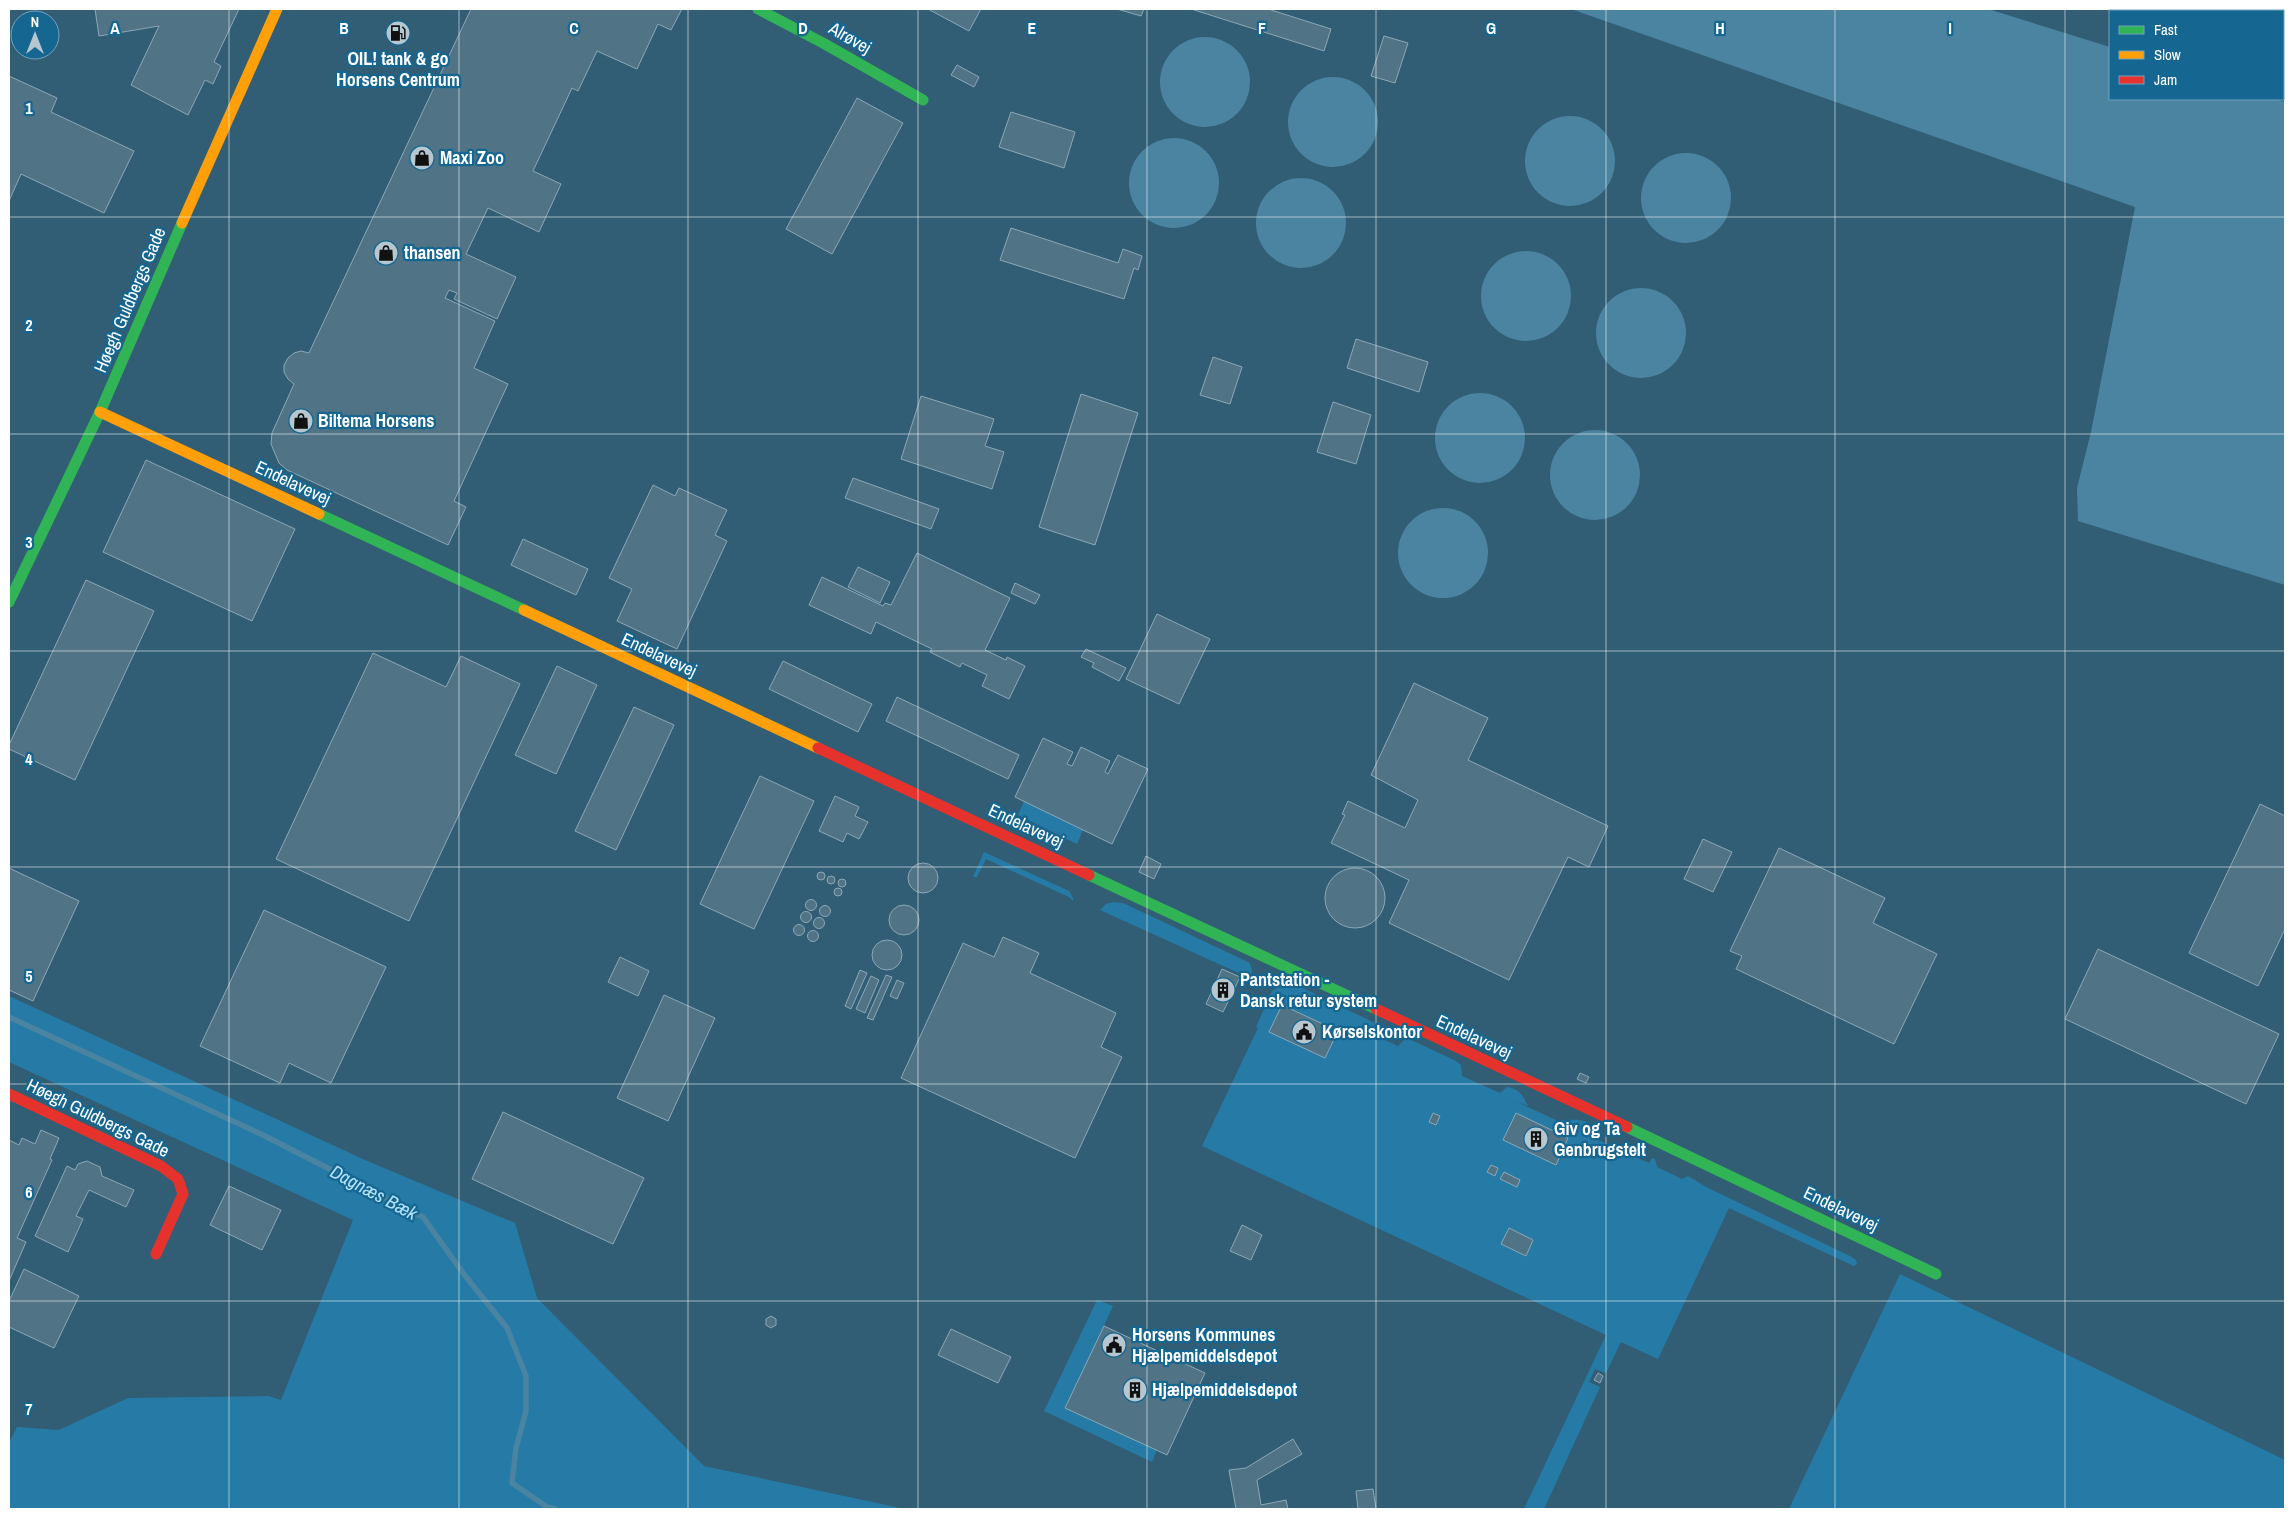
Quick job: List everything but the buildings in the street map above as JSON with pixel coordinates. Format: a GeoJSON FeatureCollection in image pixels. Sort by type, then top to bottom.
{"type":"FeatureCollection","features":[{"type":"Feature","properties":{"kind":"street","name":"Høegh Guldbergs Gade"},"geometry":{"type":"LineString","coordinates":[[9,602],[100,412],[255,55],[277,9]]}},
{"type":"Feature","properties":{"kind":"street","name":"Alrøvej"},"geometry":{"type":"LineString","coordinates":[[758,9],[823,43],[923,100]]}},
{"type":"Feature","properties":{"kind":"street","name":"Endelavevej"},"geometry":{"type":"LineString","coordinates":[[100,412],[1238,944],[1936,1274]]}},
{"type":"Feature","properties":{"kind":"street","name":"Høegh Guldbergs Gade"},"geometry":{"type":"LineString","coordinates":[[9,1094],[161,1166],[178,1179],[183,1194],[156,1254]]}},
{"type":"Feature","properties":{"kind":"shaded area"},"geometry":{"type":"Polygon","coordinates":[[[1571,9],[1988,9],[2109,47],[2109,100],[2278,100],[2285,102],[2285,585],[2078,521],[2077,488],[2091,432],[2135,207],[1571,9]]]}},
{"type":"Feature","properties":{"kind":"shaded area"},"geometry":{"type":"Polygon","coordinates":[[[1205,37],[1222,40],[1237,50],[1247,65],[1250,82],[1247,99],[1237,114],[1222,124],[1205,127],[1188,124],[1173,114],[1163,99],[1160,82],[1163,65],[1173,50],[1188,40],[1205,37]]]}},
{"type":"Feature","properties":{"kind":"shaded area"},"geometry":{"type":"Polygon","coordinates":[[[1333,77],[1350,80],[1365,90],[1375,105],[1378,122],[1375,139],[1365,154],[1350,164],[1333,167],[1316,164],[1301,154],[1291,139],[1288,122],[1291,105],[1301,90],[1316,80],[1333,77]]]}},
{"type":"Feature","properties":{"kind":"shaded area"},"geometry":{"type":"Polygon","coordinates":[[[1570,116],[1587,119],[1602,129],[1612,144],[1615,161],[1612,178],[1602,193],[1587,203],[1570,206],[1553,203],[1538,193],[1528,178],[1525,161],[1528,144],[1538,129],[1553,119],[1570,116]]]}},
{"type":"Feature","properties":{"kind":"shaded area"},"geometry":{"type":"Polygon","coordinates":[[[1174,138],[1191,141],[1206,151],[1216,166],[1219,183],[1216,200],[1206,215],[1191,225],[1174,228],[1157,225],[1142,215],[1132,200],[1129,183],[1132,166],[1142,151],[1157,141],[1174,138]]]}},
{"type":"Feature","properties":{"kind":"shaded area"},"geometry":{"type":"Polygon","coordinates":[[[1686,153],[1703,156],[1718,166],[1728,181],[1731,198],[1728,215],[1718,230],[1703,240],[1686,243],[1669,240],[1654,230],[1644,215],[1641,198],[1644,181],[1654,166],[1669,156],[1686,153]]]}},
{"type":"Feature","properties":{"kind":"shaded area"},"geometry":{"type":"Polygon","coordinates":[[[1301,178],[1318,181],[1333,191],[1343,206],[1346,223],[1343,240],[1333,255],[1318,265],[1301,268],[1284,265],[1269,255],[1259,240],[1256,223],[1259,206],[1269,191],[1284,181],[1301,178]]]}},
{"type":"Feature","properties":{"kind":"shaded area"},"geometry":{"type":"Polygon","coordinates":[[[1526,251],[1543,254],[1558,264],[1568,279],[1571,296],[1568,313],[1558,328],[1543,338],[1526,341],[1509,338],[1494,328],[1484,313],[1481,296],[1484,279],[1494,264],[1509,254],[1526,251]]]}},
{"type":"Feature","properties":{"kind":"shaded area"},"geometry":{"type":"Polygon","coordinates":[[[1641,288],[1658,291],[1673,301],[1683,316],[1686,333],[1683,350],[1673,365],[1658,375],[1641,378],[1624,375],[1609,365],[1599,350],[1596,333],[1599,316],[1609,301],[1624,291],[1641,288]]]}},
{"type":"Feature","properties":{"kind":"shaded area"},"geometry":{"type":"Polygon","coordinates":[[[1480,393],[1497,396],[1512,406],[1522,421],[1525,438],[1522,455],[1512,470],[1497,480],[1480,483],[1463,480],[1448,470],[1438,455],[1435,438],[1438,421],[1448,406],[1463,396],[1480,393]]]}},
{"type":"Feature","properties":{"kind":"shaded area"},"geometry":{"type":"Polygon","coordinates":[[[1595,430],[1612,433],[1627,443],[1637,458],[1640,475],[1637,492],[1627,507],[1612,517],[1595,520],[1578,517],[1563,507],[1553,492],[1550,475],[1553,458],[1563,443],[1578,433],[1595,430]]]}},
{"type":"Feature","properties":{"kind":"shaded area"},"geometry":{"type":"Polygon","coordinates":[[[1443,508],[1460,511],[1475,521],[1485,536],[1488,553],[1485,570],[1475,585],[1460,595],[1443,598],[1426,595],[1411,585],[1401,570],[1398,553],[1401,536],[1411,521],[1426,511],[1443,508]]]}},
{"type":"Feature","properties":{"kind":"shaded area"},"geometry":{"type":"Polygon","coordinates":[[[1024,801],[1083,830],[1077,844],[1018,815],[1024,801]]]}},
{"type":"Feature","properties":{"kind":"shaded area"},"geometry":{"type":"Polygon","coordinates":[[[984,852],[1069,891],[1073,901],[1069,897],[986,859],[977,877],[973,877],[984,852]]]}},
{"type":"Feature","properties":{"kind":"shaded area"},"geometry":{"type":"Polygon","coordinates":[[[1114,902],[1123,903],[1250,963],[1254,980],[1100,910],[1106,904],[1114,902]]]}},
{"type":"Feature","properties":{"kind":"shaded area"},"geometry":{"type":"Polygon","coordinates":[[[1288,981],[1377,1024],[1383,1034],[1383,1039],[1398,1046],[1405,1039],[1409,1039],[1456,1061],[1461,1065],[1462,1076],[1500,1093],[1507,1087],[1515,1089],[1528,1106],[1513,1100],[1588,1135],[1562,1121],[1585,1121],[1594,1127],[1596,1139],[1649,1163],[1652,1158],[1655,1159],[1657,1167],[1682,1179],[1688,1176],[1706,1187],[1850,1256],[1856,1260],[1857,1264],[1854,1266],[1729,1208],[1658,1359],[1621,1342],[1606,1373],[1595,1369],[1589,1382],[1600,1387],[1544,1509],[1524,1509],[1606,1335],[1202,1146],[1258,1028],[1256,1027],[1272,991],[1288,981]]]}},
{"type":"Feature","properties":{"kind":"shaded area"},"geometry":{"type":"Polygon","coordinates":[[[9,996],[365,1160],[515,1223],[537,1298],[704,1466],[905,1509],[9,1509],[9,1443],[17,1427],[59,1430],[128,1398],[268,1396],[281,1400],[353,1220],[9,1062],[9,996]]]}},
{"type":"Feature","properties":{"kind":"shaded area"},"geometry":{"type":"Polygon","coordinates":[[[1900,1274],[2285,1460],[2285,1509],[1789,1509],[1900,1274]]]}},
{"type":"Feature","properties":{"kind":"shaded area"},"geometry":{"type":"Polygon","coordinates":[[[1097,1300],[1113,1306],[1066,1408],[1157,1450],[1152,1462],[1044,1411],[1097,1300]]]}},
{"type":"Feature","properties":{"kind":"waterway","name":"Dagnæs Bæk"},"geometry":{"type":"LineString","coordinates":[[9,1017],[265,1136],[423,1217],[463,1273],[507,1328],[526,1376],[526,1411],[516,1448],[512,1483],[547,1507],[555,1509]]}},
{"type":"Feature","properties":{"kind":"traffic: fast"},"geometry":{"type":"LineString","coordinates":[[758,9],[823,43],[923,100]]}},
{"type":"Feature","properties":{"kind":"traffic: fast"},"geometry":{"type":"LineString","coordinates":[[9,602],[100,412],[182,223]]}},
{"type":"Feature","properties":{"kind":"traffic: fast"},"geometry":{"type":"LineString","coordinates":[[319,514],[524,610]]}},
{"type":"Feature","properties":{"kind":"traffic: fast"},"geometry":{"type":"LineString","coordinates":[[1089,875],[1376,1009]]}},
{"type":"Feature","properties":{"kind":"traffic: fast"},"geometry":{"type":"LineString","coordinates":[[1627,1127],[1936,1274]]}},
{"type":"Feature","properties":{"kind":"traffic: slow"},"geometry":{"type":"LineString","coordinates":[[182,223],[277,9]]}},
{"type":"Feature","properties":{"kind":"traffic: slow"},"geometry":{"type":"LineString","coordinates":[[100,412],[319,514]]}},
{"type":"Feature","properties":{"kind":"traffic: slow"},"geometry":{"type":"LineString","coordinates":[[524,610],[818,748]]}},
{"type":"Feature","properties":{"kind":"traffic: jam"},"geometry":{"type":"LineString","coordinates":[[818,748],[1089,875]]}},
{"type":"Feature","properties":{"kind":"traffic: jam"},"geometry":{"type":"LineString","coordinates":[[1376,1009],[1627,1127]]}},
{"type":"Feature","properties":{"kind":"traffic: jam"},"geometry":{"type":"LineString","coordinates":[[9,1094],[161,1166],[178,1179],[183,1194],[156,1254]]}},
{"type":"Feature","properties":{"kind":"place","name":"OIL! tank & go Horsens Centrum"},"geometry":{"type":"Point","coordinates":[398,33]}},
{"type":"Feature","properties":{"kind":"place","name":"Maxi Zoo"},"geometry":{"type":"Point","coordinates":[422,158]}},
{"type":"Feature","properties":{"kind":"place","name":"thansen"},"geometry":{"type":"Point","coordinates":[386,253]}},
{"type":"Feature","properties":{"kind":"place","name":"Biltema Horsens"},"geometry":{"type":"Point","coordinates":[301,421]}},
{"type":"Feature","properties":{"kind":"place","name":"Pantstation - Dansk retur system"},"geometry":{"type":"Point","coordinates":[1223,990]}},
{"type":"Feature","properties":{"kind":"place","name":"Kørselskontor"},"geometry":{"type":"Point","coordinates":[1304,1032]}},
{"type":"Feature","properties":{"kind":"place","name":"Giv og Ta Genbrugstelt"},"geometry":{"type":"Point","coordinates":[1536,1139]}},
{"type":"Feature","properties":{"kind":"place","name":"Horsens Kommunes Hjælpemiddelsdepot"},"geometry":{"type":"Point","coordinates":[1114,1345]}},
{"type":"Feature","properties":{"kind":"place","name":"Hjælpemiddelsdepot"},"geometry":{"type":"Point","coordinates":[1135,1390]}}]}
